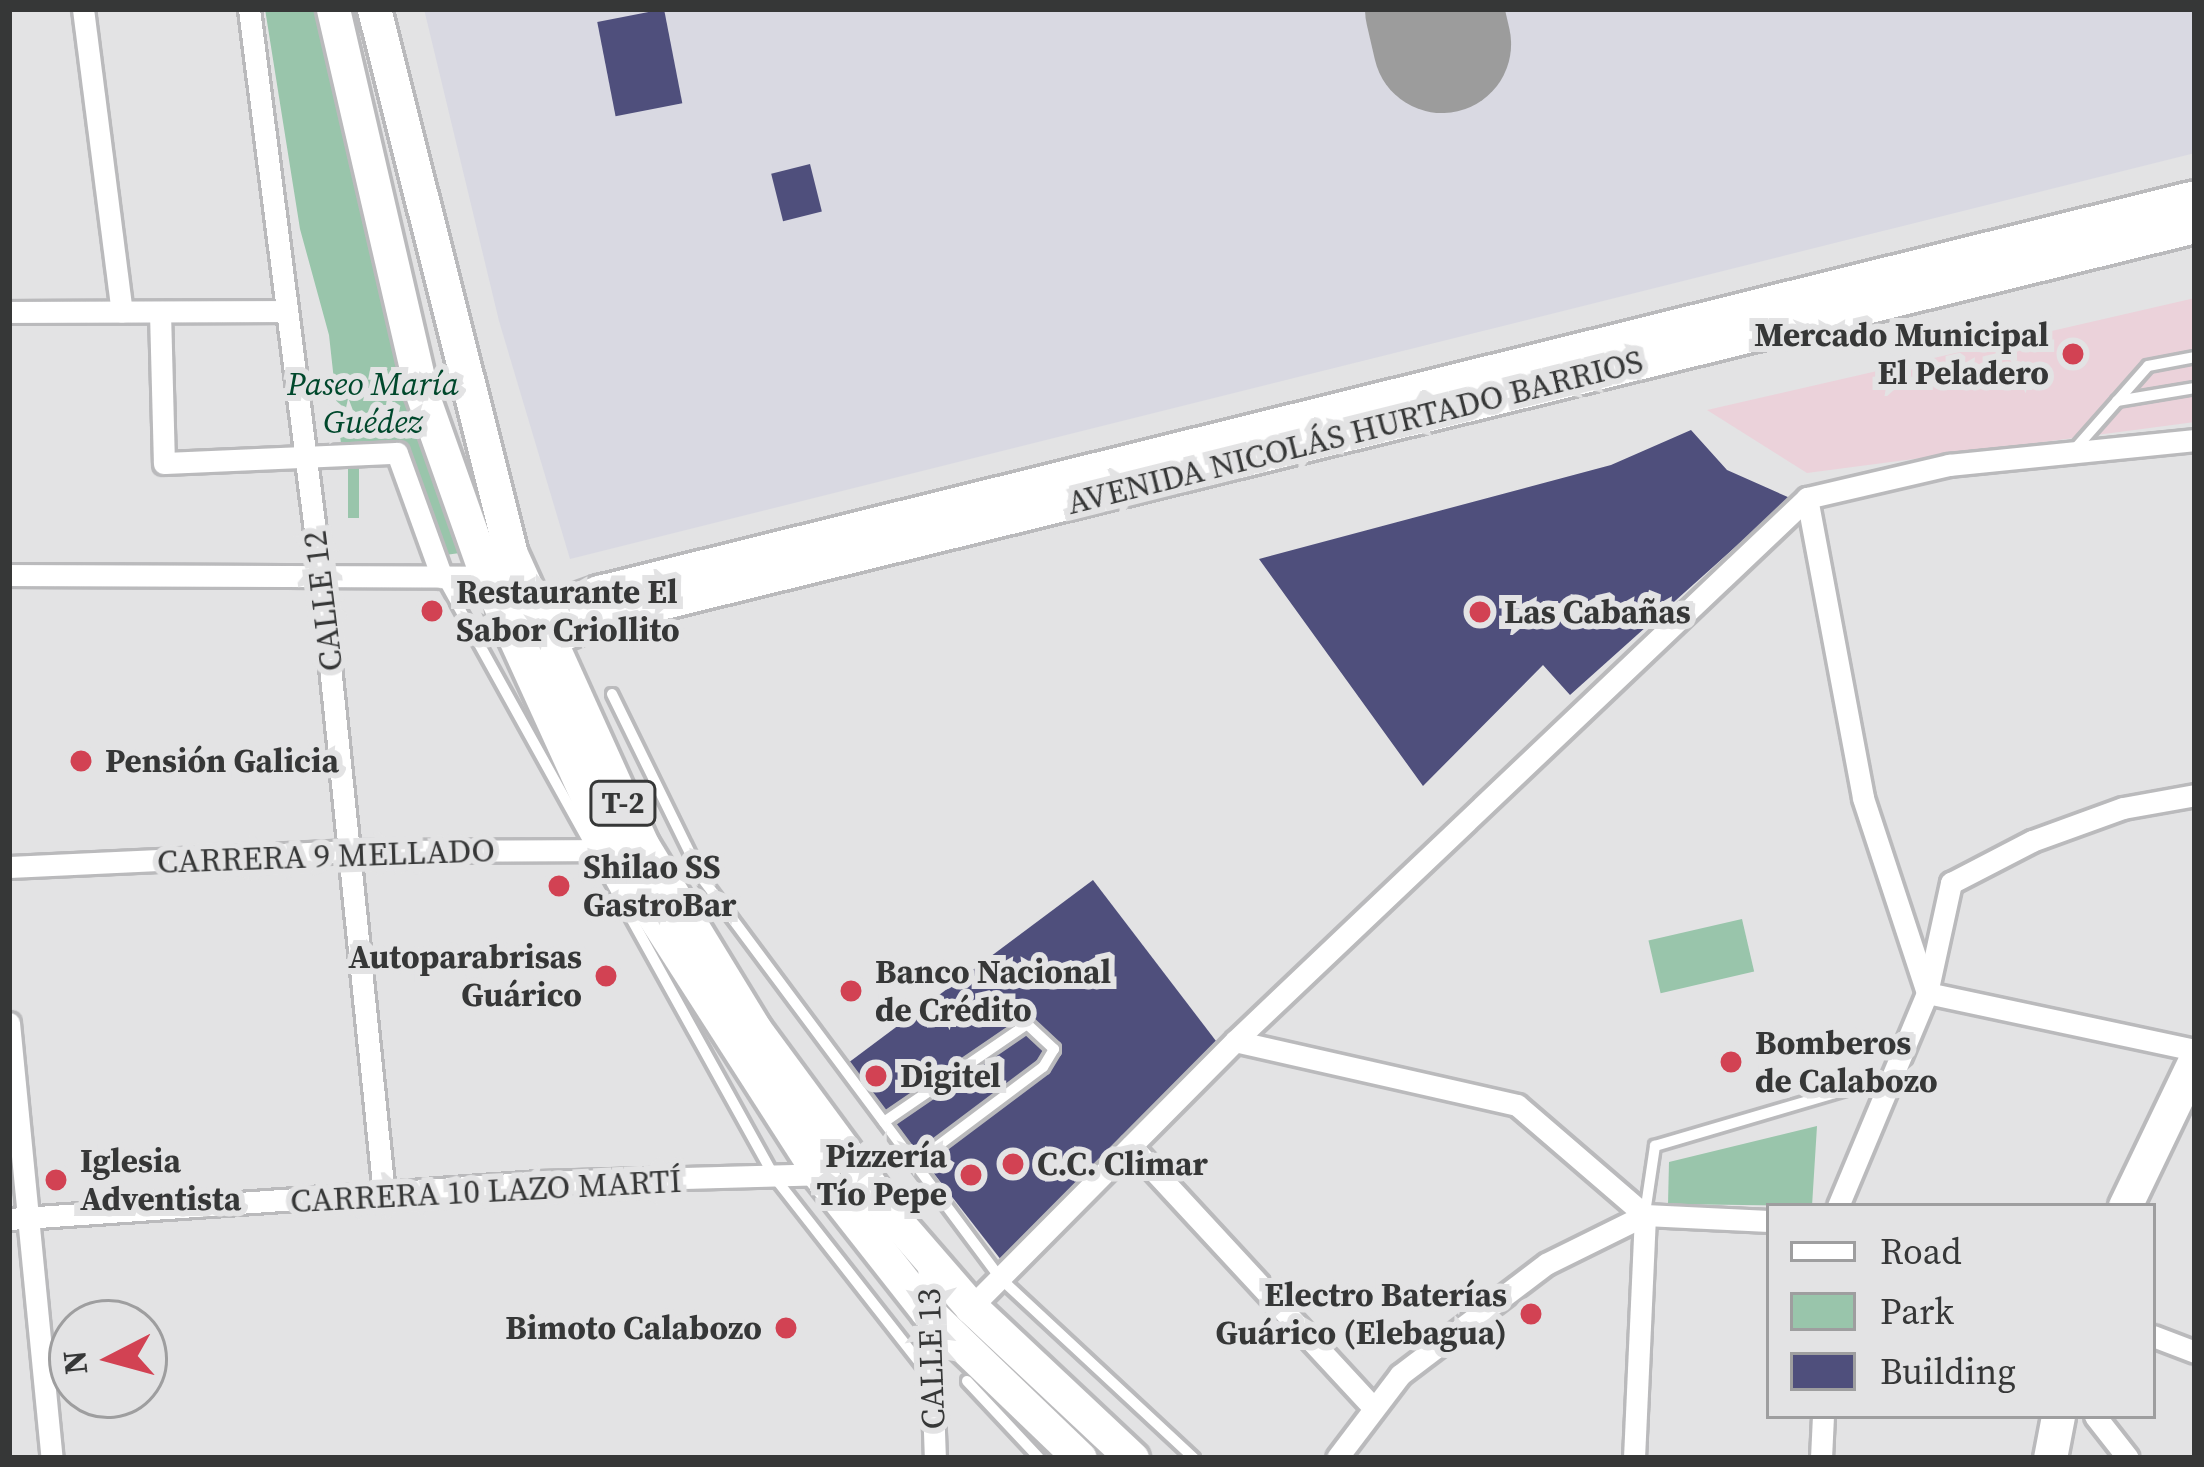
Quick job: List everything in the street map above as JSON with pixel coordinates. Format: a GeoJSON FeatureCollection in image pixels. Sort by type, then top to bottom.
{"type":"FeatureCollection","features":[{"type":"Feature","properties":{"kind":"main road","name":"T-2"},"geometry":{"type":"LineString","coordinates":[[333,9],[409,346],[487,578],[527,632]]}},
{"type":"Feature","properties":{"kind":"main road","name":"T-2"},"geometry":{"type":"LineString","coordinates":[[374,9],[527,632],[614,850],[819,1174],[999,1398],[1080,1458]]}},
{"type":"Feature","properties":{"kind":"main road","name":"AVENIDA NICOLÁS HURTADO BARRIOS"},"geometry":{"type":"LineString","coordinates":[[527,632],[2195,197]]}},
{"type":"Feature","properties":{"kind":"main road","name":"AVENIDA NICOLÁS HURTADO BARRIOS"},"geometry":{"type":"LineString","coordinates":[[527,632],[2195,226]]}},
{"type":"Feature","properties":{"kind":"main road","name":"T-2"},"geometry":{"type":"LineString","coordinates":[[614,850],[928,1259],[970,1307],[1132,1458]]}},
{"type":"Feature","properties":{"kind":"main road"},"geometry":{"type":"LineString","coordinates":[[2127,1203],[2195,1060]]}},
{"type":"Feature","properties":{"kind":"main road"},"geometry":{"type":"LineString","coordinates":[[2149,1203],[2195,1103]]}},
{"type":"Feature","properties":{"kind":"main road"},"geometry":{"type":"LineString","coordinates":[[2030,1458],[2036,1419]]}},
{"type":"Feature","properties":{"kind":"main road"},"geometry":{"type":"LineString","coordinates":[[2050,1458],[2057,1419]]}},
{"type":"Feature","properties":{"kind":"street"},"geometry":{"type":"LineString","coordinates":[[83,9],[122,312]]}},
{"type":"Feature","properties":{"kind":"street","name":"CALLE 12"},"geometry":{"type":"LineString","coordinates":[[249,9],[321,578],[384,1194]]}},
{"type":"Feature","properties":{"kind":"street"},"geometry":{"type":"LineString","coordinates":[[9,312],[287,311]]}},
{"type":"Feature","properties":{"kind":"street"},"geometry":{"type":"LineString","coordinates":[[160,312],[164,463],[397,453],[442,577]]}},
{"type":"Feature","properties":{"kind":"street"},"geometry":{"type":"LineString","coordinates":[[970,1307],[1234,1041],[1807,498],[1948,465],[2195,440]]}},
{"type":"Feature","properties":{"kind":"street"},"geometry":{"type":"LineString","coordinates":[[1807,498],[1862,798],[1927,993]]}},
{"type":"Feature","properties":{"kind":"street"},"geometry":{"type":"LineString","coordinates":[[9,574],[487,578]]}},
{"type":"Feature","properties":{"kind":"street"},"geometry":{"type":"LineString","coordinates":[[1839,1203],[1927,993],[1951,883],[2104,815],[2195,795]]}},
{"type":"Feature","properties":{"kind":"street","name":"CARRERA 9 MELLADO"},"geometry":{"type":"LineString","coordinates":[[9,867],[351,851],[614,850]]}},
{"type":"Feature","properties":{"kind":"street"},"geometry":{"type":"LineString","coordinates":[[1927,993],[2195,1050]]}},
{"type":"Feature","properties":{"kind":"street"},"geometry":{"type":"LineString","coordinates":[[9,1023],[20,1219],[52,1458]]}},
{"type":"Feature","properties":{"kind":"street"},"geometry":{"type":"LineString","coordinates":[[1234,1041],[1517,1105],[1645,1215]]}},
{"type":"Feature","properties":{"kind":"street"},"geometry":{"type":"LineString","coordinates":[[1131,1146],[1374,1408]]}},
{"type":"Feature","properties":{"kind":"street","name":"CARRERA 10 LAZO MARTÍ"},"geometry":{"type":"LineString","coordinates":[[20,1219],[384,1194],[819,1174]]}},
{"type":"Feature","properties":{"kind":"street"},"geometry":{"type":"LineString","coordinates":[[1634,1458],[1645,1215]]}},
{"type":"Feature","properties":{"kind":"street"},"geometry":{"type":"LineString","coordinates":[[1337,1458],[1400,1375],[1546,1264],[1645,1215],[1766,1221]]}},
{"type":"Feature","properties":{"kind":"street","name":"CALLE 13"},"geometry":{"type":"LineString","coordinates":[[928,1259],[935,1458]]}},
{"type":"Feature","properties":{"kind":"street"},"geometry":{"type":"LineString","coordinates":[[2156,1337],[2195,1352]]}},
{"type":"Feature","properties":{"kind":"street"},"geometry":{"type":"LineString","coordinates":[[1821,1458],[1823,1419]]}},
{"type":"Feature","properties":{"kind":"street"},"geometry":{"type":"LineString","coordinates":[[2097,1419],[2128,1458]]}},
{"type":"Feature","properties":{"kind":"lane"},"geometry":{"type":"LineString","coordinates":[[2072,452],[2148,366],[2195,357]]}},
{"type":"Feature","properties":{"kind":"lane"},"geometry":{"type":"LineString","coordinates":[[2117,401],[2195,388]]}},
{"type":"Feature","properties":{"kind":"lane"},"geometry":{"type":"LineString","coordinates":[[442,577],[614,850],[775,1178],[934,1379]]}},
{"type":"Feature","properties":{"kind":"lane"},"geometry":{"type":"LineString","coordinates":[[612,694],[702,878],[1000,1278],[1194,1458]]}},
{"type":"Feature","properties":{"kind":"lane"},"geometry":{"type":"LineString","coordinates":[[884,1122],[1028,1024],[1054,1048],[1042,1067],[915,1163]]}},
{"type":"Feature","properties":{"kind":"lane"},"geometry":{"type":"LineString","coordinates":[[1645,1215],[1655,1146],[1892,1076]]}},
{"type":"Feature","properties":{"kind":"lane"},"geometry":{"type":"LineString","coordinates":[[967,1381],[999,1398],[1039,1458]]}},
{"type":"Feature","properties":{"kind":"shaded area"},"geometry":{"type":"Polygon","coordinates":[[[424,9],[2195,9],[2195,153],[570,559],[499,321],[424,9]]]}},
{"type":"Feature","properties":{"kind":"shaded area","name":"Mercado Municipal El Peladero"},"geometry":{"type":"Polygon","coordinates":[[[2195,298],[2195,422],[1807,473],[1707,410],[2195,298]]]}},
{"type":"Feature","properties":{"kind":"green space","name":"Paseo María Guédez"},"geometry":{"type":"Polygon","coordinates":[[[265,9],[323,9],[396,358],[460,553],[445,555],[400,441],[341,444],[329,335],[300,229],[265,9]]]}},
{"type":"Feature","properties":{"kind":"green space"},"geometry":{"type":"Polygon","coordinates":[[[348,9],[359,9],[359,518],[348,518],[348,9]]]}},
{"type":"Feature","properties":{"kind":"green space"},"geometry":{"type":"Polygon","coordinates":[[[1742,919],[1754,972],[1661,993],[1648,941],[1742,919]]]}},
{"type":"Feature","properties":{"kind":"green space"},"geometry":{"type":"Polygon","coordinates":[[[1817,1126],[1812,1203],[1668,1204],[1669,1162],[1817,1126]]]}},
{"type":"Feature","properties":{"kind":"building"},"geometry":{"type":"Polygon","coordinates":[[[664,9],[682,103],[616,116],[597,22],[664,9]]]}},
{"type":"Feature","properties":{"kind":"building"},"geometry":{"type":"Polygon","coordinates":[[[810,164],[822,212],[783,221],[771,174],[810,164]]]}},
{"type":"Feature","properties":{"kind":"building","name":"Las Cabañas"},"geometry":{"type":"Polygon","coordinates":[[[1691,430],[1727,470],[1790,498],[1570,695],[1543,665],[1423,786],[1259,559],[1611,465],[1691,430]]]}},
{"type":"Feature","properties":{"kind":"building","name":"C.C. Climar"},"geometry":{"type":"Polygon","coordinates":[[[1093,880],[1216,1041],[1005,1265],[848,1063],[1093,880]]]}},
{"type":"Feature","properties":{"kind":"runway"},"geometry":{"type":"LineString","coordinates":[[1434,9],[1442,44]]}},
{"type":"Feature","properties":{"kind":"place","name":"Mercado Municipal El Peladero"},"geometry":{"type":"Point","coordinates":[2073,354]}},
{"type":"Feature","properties":{"kind":"place","name":"Restaurante El Sabor Criollito"},"geometry":{"type":"Point","coordinates":[432,611]}},
{"type":"Feature","properties":{"kind":"place","name":"Las Cabañas"},"geometry":{"type":"Point","coordinates":[1480,612]}},
{"type":"Feature","properties":{"kind":"place","name":"Pensión Galicia"},"geometry":{"type":"Point","coordinates":[81,761]}},
{"type":"Feature","properties":{"kind":"place","name":"Shilao SS GastroBar"},"geometry":{"type":"Point","coordinates":[559,886]}},
{"type":"Feature","properties":{"kind":"place","name":"Autoparabrisas Guárico"},"geometry":{"type":"Point","coordinates":[606,976]}},
{"type":"Feature","properties":{"kind":"place","name":"Banco Nacional de Crédito"},"geometry":{"type":"Point","coordinates":[851,991]}},
{"type":"Feature","properties":{"kind":"place","name":"Bomberos de Calabozo"},"geometry":{"type":"Point","coordinates":[1731,1062]}},
{"type":"Feature","properties":{"kind":"place","name":"Digitel"},"geometry":{"type":"Point","coordinates":[876,1076]}},
{"type":"Feature","properties":{"kind":"place","name":"C.C. Climar"},"geometry":{"type":"Point","coordinates":[1013,1164]}},
{"type":"Feature","properties":{"kind":"place","name":"Pizzería Tío Pepe"},"geometry":{"type":"Point","coordinates":[971,1175]}},
{"type":"Feature","properties":{"kind":"place","name":"Iglesia Adventista"},"geometry":{"type":"Point","coordinates":[56,1180]}},
{"type":"Feature","properties":{"kind":"place","name":"Electro Baterías Guárico (Elebagua)"},"geometry":{"type":"Point","coordinates":[1531,1314]}},
{"type":"Feature","properties":{"kind":"place","name":"Bimoto Calabozo"},"geometry":{"type":"Point","coordinates":[786,1328]}}]}
